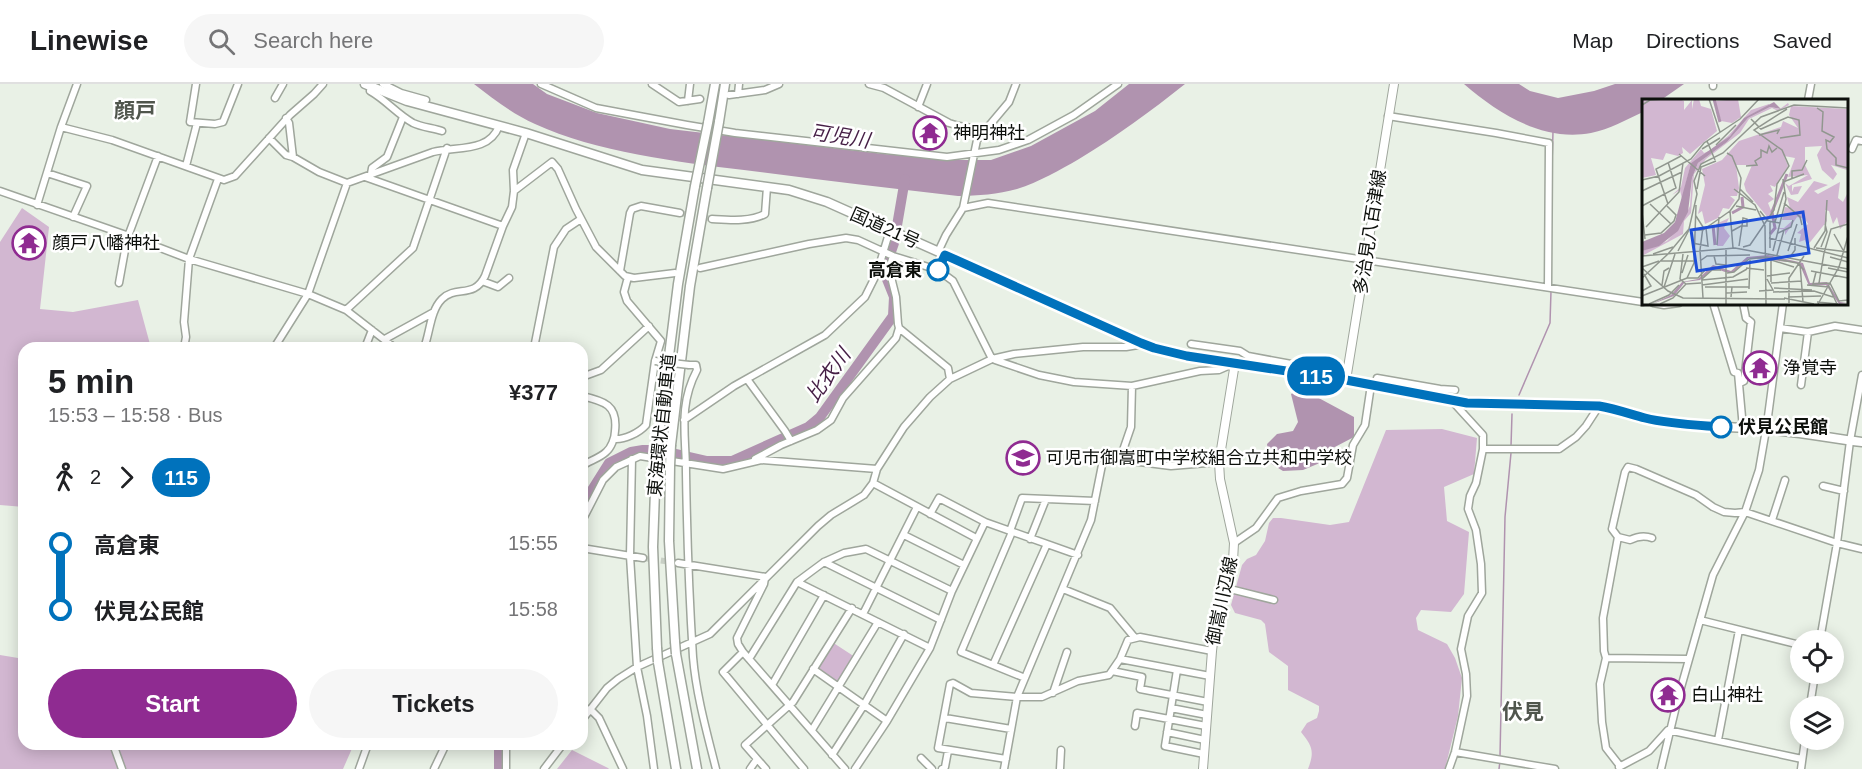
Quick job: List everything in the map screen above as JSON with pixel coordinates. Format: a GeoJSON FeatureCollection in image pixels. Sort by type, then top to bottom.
{"type":"FeatureCollection","features":[{"type":"Feature","properties":{"kind":"highway","name":"東海環状自動車道"},"geometry":{"type":"LineString","coordinates":[[676,769],[657,648],[653,547],[656,463],[678,284],[715,84]]}},
{"type":"Feature","properties":{"kind":"highway","name":"東海環状自動車道"},"geometry":{"type":"LineString","coordinates":[[697,769],[676,654],[669,541],[670,466],[690,286],[725,84]]}},
{"type":"Feature","properties":{"kind":"highway","name":"国道21号"},"geometry":{"type":"LineString","coordinates":[[368,85],[383,87],[407,101],[526,133],[642,170],[789,190],[827,202],[1141,343],[1187,356],[1346,380],[1452,401],[1484,404],[1599,406],[1620,409],[1666,422],[1767,429],[1862,442]]}},
{"type":"Feature","properties":{"kind":"main road","name":"多治見八百津線"},"geometry":{"type":"LineString","coordinates":[[1346,380],[1394,84]]}},
{"type":"Feature","properties":{"kind":"main road","name":"御嵩川辺線"},"geometry":{"type":"LineString","coordinates":[[1203,769],[1216,618],[1233,561],[1234,543],[1220,479],[1219,462],[1235,363]]}},
{"type":"Feature","properties":{"kind":"street"},"geometry":{"type":"LineString","coordinates":[[37,205],[77,84]]}},
{"type":"Feature","properties":{"kind":"street"},"geometry":{"type":"LineString","coordinates":[[196,84],[190,122],[215,124],[223,122],[238,84]]}},
{"type":"Feature","properties":{"kind":"street"},"geometry":{"type":"LineString","coordinates":[[275,98],[283,84]]}},
{"type":"Feature","properties":{"kind":"street"},"geometry":{"type":"LineString","coordinates":[[61,127],[112,140],[224,180],[235,176],[286,118],[323,84]]}},
{"type":"Feature","properties":{"kind":"street"},"geometry":{"type":"LineString","coordinates":[[541,84],[596,108],[687,126],[947,156],[999,150],[1028,140],[1074,115],[1118,84]]}},
{"type":"Feature","properties":{"kind":"street"},"geometry":{"type":"LineString","coordinates":[[652,84],[679,102],[700,99]]}},
{"type":"Feature","properties":{"kind":"street"},"geometry":{"type":"LineString","coordinates":[[688,101],[690,84]]}},
{"type":"Feature","properties":{"kind":"street"},"geometry":{"type":"LineString","coordinates":[[738,94],[739,84]]}},
{"type":"Feature","properties":{"kind":"street"},"geometry":{"type":"LineString","coordinates":[[729,95],[765,90],[779,84]]}},
{"type":"Feature","properties":{"kind":"street"},"geometry":{"type":"LineString","coordinates":[[869,84],[884,88],[959,126],[984,130]]}},
{"type":"Feature","properties":{"kind":"street"},"geometry":{"type":"LineString","coordinates":[[918,107],[927,84]]}},
{"type":"Feature","properties":{"kind":"street"},"geometry":{"type":"LineString","coordinates":[[938,270],[946,234],[964,205],[977,140],[1009,102],[1016,84]]}},
{"type":"Feature","properties":{"kind":"street"},"geometry":{"type":"LineString","coordinates":[[1808,99],[1811,84]]}},
{"type":"Feature","properties":{"kind":"street"},"geometry":{"type":"LineString","coordinates":[[368,85],[370,91],[403,117],[413,123],[442,130]]}},
{"type":"Feature","properties":{"kind":"street"},"geometry":{"type":"LineString","coordinates":[[383,87],[426,100]]}},
{"type":"Feature","properties":{"kind":"street"},"geometry":{"type":"LineString","coordinates":[[1388,116],[1549,143],[1548,287]]}},
{"type":"Feature","properties":{"kind":"street"},"geometry":{"type":"LineString","coordinates":[[368,175],[372,168],[387,157],[403,117]]}},
{"type":"Feature","properties":{"kind":"street"},"geometry":{"type":"LineString","coordinates":[[286,118],[289,123],[293,157]]}},
{"type":"Feature","properties":{"kind":"street"},"geometry":{"type":"LineString","coordinates":[[186,166],[197,123]]}},
{"type":"Feature","properties":{"kind":"street"},"geometry":{"type":"LineString","coordinates":[[269,138],[286,155],[347,183],[447,148],[482,145],[490,140],[499,126]]}},
{"type":"Feature","properties":{"kind":"street"},"geometry":{"type":"LineString","coordinates":[[426,342],[437,306],[447,296],[474,289],[482,282],[512,207],[513,170],[526,133]]}},
{"type":"Feature","properties":{"kind":"street"},"geometry":{"type":"LineString","coordinates":[[1852,149],[1856,140],[1862,141]]}},
{"type":"Feature","properties":{"kind":"street"},"geometry":{"type":"LineString","coordinates":[[346,310],[412,248],[447,148]]}},
{"type":"Feature","properties":{"kind":"street"},"geometry":{"type":"LineString","coordinates":[[119,284],[129,236],[158,156]]}},
{"type":"Feature","properties":{"kind":"street"},"geometry":{"type":"LineString","coordinates":[[514,190],[552,162],[558,168],[596,247],[620,271],[634,278],[675,273]]}},
{"type":"Feature","properties":{"kind":"street"},"geometry":{"type":"LineString","coordinates":[[47,173],[87,186],[74,217]]}},
{"type":"Feature","properties":{"kind":"street"},"geometry":{"type":"LineString","coordinates":[[368,175],[430,201],[503,226]]}},
{"type":"Feature","properties":{"kind":"street"},"geometry":{"type":"LineString","coordinates":[[185,342],[184,322],[189,259],[218,179]]}},
{"type":"Feature","properties":{"kind":"street"},"geometry":{"type":"LineString","coordinates":[[278,342],[308,294],[347,183]]}},
{"type":"Feature","properties":{"kind":"street"},"geometry":{"type":"LineString","coordinates":[[712,219],[757,218],[765,214],[767,187]]}},
{"type":"Feature","properties":{"kind":"street"},"geometry":{"type":"LineString","coordinates":[[0,191],[189,259],[308,294],[346,310],[388,342]]}},
{"type":"Feature","properties":{"kind":"street"},"geometry":{"type":"LineString","coordinates":[[964,205],[988,203],[1642,302]]}},
{"type":"Feature","properties":{"kind":"street"},"geometry":{"type":"LineString","coordinates":[[620,271],[632,209],[641,206],[680,213]]}},
{"type":"Feature","properties":{"kind":"street"},"geometry":{"type":"LineString","coordinates":[[535,342],[554,247],[566,229],[581,219]]}},
{"type":"Feature","properties":{"kind":"street"},"geometry":{"type":"LineString","coordinates":[[684,420],[747,379],[825,335],[865,297],[877,273],[890,230]]}},
{"type":"Feature","properties":{"kind":"street"},"geometry":{"type":"LineString","coordinates":[[700,268],[846,238],[867,243],[893,256],[938,270],[953,280],[992,359],[1039,375],[1074,382],[1132,386],[1200,371],[1219,370],[1235,363]]}},
{"type":"Feature","properties":{"kind":"street"},"geometry":{"type":"LineString","coordinates":[[589,508],[603,480],[616,467],[640,456],[723,470],[752,461],[817,430],[831,420],[843,398],[896,338],[899,328],[896,297],[889,269],[893,256]]}},
{"type":"Feature","properties":{"kind":"street"},"geometry":{"type":"LineString","coordinates":[[614,439],[621,440],[646,425],[655,361],[661,341],[627,301],[624,292],[628,277]]}},
{"type":"Feature","properties":{"kind":"street"},"geometry":{"type":"LineString","coordinates":[[482,282],[498,287],[509,278]]}},
{"type":"Feature","properties":{"kind":"street"},"geometry":{"type":"LineString","coordinates":[[1713,304],[1734,372],[1738,373],[1743,428]]}},
{"type":"Feature","properties":{"kind":"street"},"geometry":{"type":"LineString","coordinates":[[1740,382],[1744,381],[1751,322],[1746,318],[1743,304]]}},
{"type":"Feature","properties":{"kind":"street"},"geometry":{"type":"LineString","coordinates":[[1661,769],[1688,659],[1713,575],[1745,512],[1759,470],[1767,429],[1783,304]]}},
{"type":"Feature","properties":{"kind":"street"},"geometry":{"type":"LineString","coordinates":[[385,339],[434,312]]}},
{"type":"Feature","properties":{"kind":"street"},"geometry":{"type":"LineString","coordinates":[[588,375],[601,370],[649,326]]}},
{"type":"Feature","properties":{"kind":"street"},"geometry":{"type":"LineString","coordinates":[[1780,328],[1808,332],[1835,326],[1862,330]]}},
{"type":"Feature","properties":{"kind":"street"},"geometry":{"type":"LineString","coordinates":[[899,328],[948,368],[950,379]]}},
{"type":"Feature","properties":{"kind":"street"},"geometry":{"type":"LineString","coordinates":[[367,342],[372,330]]}},
{"type":"Feature","properties":{"kind":"street"},"geometry":{"type":"LineString","coordinates":[[1801,385],[1808,332]]}},
{"type":"Feature","properties":{"kind":"street"},"geometry":{"type":"LineString","coordinates":[[588,712],[607,688],[638,667],[710,634],[825,521],[864,495],[904,427],[930,397],[950,379],[992,359],[1014,354],[1083,347],[1126,347],[1141,343]]}},
{"type":"Feature","properties":{"kind":"street"},"geometry":{"type":"LineString","coordinates":[[1191,344],[1240,351],[1248,356],[1313,368]]}},
{"type":"Feature","properties":{"kind":"street"},"geometry":{"type":"LineString","coordinates":[[655,361],[696,365],[697,370],[689,385],[684,403],[688,564],[693,658],[716,769]]}},
{"type":"Feature","properties":{"kind":"street"},"geometry":{"type":"LineString","coordinates":[[1822,630],[1862,375]]}},
{"type":"Feature","properties":{"kind":"street"},"geometry":{"type":"LineString","coordinates":[[1377,378],[1455,390]]}},
{"type":"Feature","properties":{"kind":"street"},"geometry":{"type":"LineString","coordinates":[[747,379],[791,441]]}},
{"type":"Feature","properties":{"kind":"street"},"geometry":{"type":"LineString","coordinates":[[1234,543],[1256,528],[1278,498],[1301,490],[1342,484],[1347,478],[1353,445],[1365,425],[1371,385]]}},
{"type":"Feature","properties":{"kind":"street"},"geometry":{"type":"LineString","coordinates":[[1120,459],[1131,427],[1132,386]]}},
{"type":"Feature","properties":{"kind":"street"},"geometry":{"type":"LineString","coordinates":[[588,398],[605,403],[613,411],[615,420],[614,439],[607,452],[588,463]]}},
{"type":"Feature","properties":{"kind":"street"},"geometry":{"type":"LineString","coordinates":[[1449,769],[1467,696],[1466,674],[1461,650],[1468,616],[1482,593],[1476,530],[1468,509],[1470,496],[1476,483],[1483,448],[1483,435],[1452,401]]}},
{"type":"Feature","properties":{"kind":"street"},"geometry":{"type":"LineString","coordinates":[[1483,448],[1559,449],[1576,437],[1599,406]]}},
{"type":"Feature","properties":{"kind":"street"},"geometry":{"type":"LineString","coordinates":[[1004,769],[1017,697],[1091,520],[1102,465],[1108,458],[1171,466],[1219,462]]}},
{"type":"Feature","properties":{"kind":"street"},"geometry":{"type":"LineString","coordinates":[[632,459],[630,556],[638,667],[654,769]]}},
{"type":"Feature","properties":{"kind":"street"},"geometry":{"type":"LineString","coordinates":[[752,461],[877,470]]}},
{"type":"Feature","properties":{"kind":"street"},"geometry":{"type":"LineString","coordinates":[[1652,538],[1645,536],[1630,540],[1618,537],[1612,529],[1628,467],[1696,495],[1724,512],[1745,512],[1837,543],[1862,549]]}},
{"type":"Feature","properties":{"kind":"street"},"geometry":{"type":"LineString","coordinates":[[1772,520],[1785,480]]}},
{"type":"Feature","properties":{"kind":"street"},"geometry":{"type":"LineString","coordinates":[[873,483],[976,538]]}},
{"type":"Feature","properties":{"kind":"street"},"geometry":{"type":"LineString","coordinates":[[1823,486],[1844,491]]}},
{"type":"Feature","properties":{"kind":"street"},"geometry":{"type":"LineString","coordinates":[[930,514],[939,498],[986,522],[1078,555]]}},
{"type":"Feature","properties":{"kind":"street"},"geometry":{"type":"LineString","coordinates":[[1025,678],[961,652],[1011,532],[1022,498],[1095,501]]}},
{"type":"Feature","properties":{"kind":"street"},"geometry":{"type":"LineString","coordinates":[[1030,538],[1046,499]]}},
{"type":"Feature","properties":{"kind":"street"},"geometry":{"type":"LineString","coordinates":[[863,614],[892,560],[916,507]]}},
{"type":"Feature","properties":{"kind":"street"},"geometry":{"type":"LineString","coordinates":[[855,769],[887,721],[930,648],[952,591],[976,538],[986,522]]}},
{"type":"Feature","properties":{"kind":"street"},"geometry":{"type":"LineString","coordinates":[[904,535],[964,565]]}},
{"type":"Feature","properties":{"kind":"street"},"geometry":{"type":"LineString","coordinates":[[1618,537],[1603,618],[1606,658],[1600,684],[1606,748],[1619,767],[1643,755],[1668,730],[1802,759]]}},
{"type":"Feature","properties":{"kind":"street"},"geometry":{"type":"LineString","coordinates":[[993,665],[1047,544]]}},
{"type":"Feature","properties":{"kind":"street"},"geometry":{"type":"LineString","coordinates":[[588,549],[643,558]]}},
{"type":"Feature","properties":{"kind":"street"},"geometry":{"type":"LineString","coordinates":[[749,659],[797,582],[824,562],[844,553],[866,549],[952,591]]}},
{"type":"Feature","properties":{"kind":"street"},"geometry":{"type":"LineString","coordinates":[[824,562],[941,620]]}},
{"type":"Feature","properties":{"kind":"street"},"geometry":{"type":"LineString","coordinates":[[678,563],[766,577]]}},
{"type":"Feature","properties":{"kind":"street"},"geometry":{"type":"LineString","coordinates":[[766,577],[737,638],[738,644],[844,769]]}},
{"type":"Feature","properties":{"kind":"street"},"geometry":{"type":"LineString","coordinates":[[797,582],[930,648]]}},
{"type":"Feature","properties":{"kind":"street"},"geometry":{"type":"LineString","coordinates":[[1226,588],[1274,600]]}},
{"type":"Feature","properties":{"kind":"street"},"geometry":{"type":"LineString","coordinates":[[1063,589],[1110,608],[1135,638]]}},
{"type":"Feature","properties":{"kind":"street"},"geometry":{"type":"LineString","coordinates":[[772,685],[824,595]]}},
{"type":"Feature","properties":{"kind":"street"},"geometry":{"type":"LineString","coordinates":[[766,769],[745,745],[789,705],[852,608]]}},
{"type":"Feature","properties":{"kind":"street"},"geometry":{"type":"LineString","coordinates":[[1700,620],[1790,643]]}},
{"type":"Feature","properties":{"kind":"street"},"geometry":{"type":"LineString","coordinates":[[812,730],[878,622]]}},
{"type":"Feature","properties":{"kind":"street"},"geometry":{"type":"LineString","coordinates":[[1718,740],[1739,630]]}},
{"type":"Feature","properties":{"kind":"street"},"geometry":{"type":"LineString","coordinates":[[832,754],[864,705],[904,634]]}},
{"type":"Feature","properties":{"kind":"street"},"geometry":{"type":"LineString","coordinates":[[1006,759],[939,748],[950,684],[953,683],[971,693],[1042,697],[1078,681],[1109,675],[1120,659],[1128,640],[1135,638],[1140,637],[1212,651]]}},
{"type":"Feature","properties":{"kind":"street"},"geometry":{"type":"LineString","coordinates":[[743,652],[723,672],[804,769]]}},
{"type":"Feature","properties":{"kind":"street"},"geometry":{"type":"LineString","coordinates":[[1053,693],[1067,652]]}},
{"type":"Feature","properties":{"kind":"street"},"geometry":{"type":"LineString","coordinates":[[1606,658],[1688,659]]}},
{"type":"Feature","properties":{"kind":"street"},"geometry":{"type":"LineString","coordinates":[[1120,659],[1210,676]]}},
{"type":"Feature","properties":{"kind":"street"},"geometry":{"type":"LineString","coordinates":[[813,669],[887,721]]}},
{"type":"Feature","properties":{"kind":"street"},"geometry":{"type":"LineString","coordinates":[[1177,670],[1165,746],[1204,754]]}},
{"type":"Feature","properties":{"kind":"street"},"geometry":{"type":"LineString","coordinates":[[1112,671],[1142,677],[1140,689],[1208,702]]}},
{"type":"Feature","properties":{"kind":"street"},"geometry":{"type":"LineString","coordinates":[[1171,708],[1207,715]]}},
{"type":"Feature","properties":{"kind":"street"},"geometry":{"type":"LineString","coordinates":[[590,710],[599,718],[622,769]]}},
{"type":"Feature","properties":{"kind":"street"},"geometry":{"type":"LineString","coordinates":[[1135,726],[1137,713],[1206,726]]}},
{"type":"Feature","properties":{"kind":"street"},"geometry":{"type":"LineString","coordinates":[[945,718],[1011,729]]}},
{"type":"Feature","properties":{"kind":"street"},"geometry":{"type":"LineString","coordinates":[[1167,732],[1205,740]]}},
{"type":"Feature","properties":{"kind":"street"},"geometry":{"type":"LineString","coordinates":[[115,750],[122,769]]}},
{"type":"Feature","properties":{"kind":"street"},"geometry":{"type":"LineString","coordinates":[[359,769],[366,750]]}},
{"type":"Feature","properties":{"kind":"street"},"geometry":{"type":"LineString","coordinates":[[434,769],[443,750]]}},
{"type":"Feature","properties":{"kind":"street"},"geometry":{"type":"LineString","coordinates":[[506,750],[506,769]]}},
{"type":"Feature","properties":{"kind":"street"},"geometry":{"type":"LineString","coordinates":[[544,769],[558,750]]}},
{"type":"Feature","properties":{"kind":"street"},"geometry":{"type":"LineString","coordinates":[[1060,769],[1061,750]]}},
{"type":"Feature","properties":{"kind":"street"},"geometry":{"type":"LineString","coordinates":[[1801,769],[1803,750]]}},
{"type":"Feature","properties":{"kind":"street"},"geometry":{"type":"LineString","coordinates":[[942,769],[945,767],[948,751]]}},
{"type":"Feature","properties":{"kind":"street"},"geometry":{"type":"LineString","coordinates":[[1455,752],[1555,769]]}},
{"type":"Feature","properties":{"kind":"street"},"geometry":{"type":"LineString","coordinates":[[921,758],[932,769]]}},
{"type":"Feature","properties":{"kind":"street"},"geometry":{"type":"LineString","coordinates":[[750,769],[757,759]]}},
{"type":"Feature","properties":{"kind":"shaded area"},"geometry":{"type":"Polygon","coordinates":[[[474,84],[533,84],[547,94],[597,113],[670,129],[884,154],[991,160],[1031,146],[1095,111],[1129,84],[1185,84],[1147,114],[1049,176],[1010,191],[958,196],[692,163],[611,149],[559,134],[535,124],[511,111],[474,84]]]}},
{"type":"Feature","properties":{"kind":"shaded area"},"geometry":{"type":"Polygon","coordinates":[[[1464,84],[1519,84],[1530,91],[1558,98],[1615,84],[1684,84],[1662,99],[1642,99],[1642,112],[1611,127],[1573,135],[1539,129],[1523,123],[1492,106],[1464,84]]]}},
{"type":"Feature","properties":{"kind":"shaded area"},"geometry":{"type":"Polygon","coordinates":[[[22,208],[49,227],[40,309],[73,312],[138,300],[149,342],[18,342],[18,506],[0,505],[0,242],[22,208]]]}},
{"type":"Feature","properties":{"kind":"shaded area"},"geometry":{"type":"Polygon","coordinates":[[[1295,392],[1315,396],[1354,417],[1354,437],[1331,449],[1327,460],[1303,470],[1283,471],[1270,463],[1267,444],[1277,434],[1293,431],[1298,422],[1291,394],[1295,392]]]}},
{"type":"Feature","properties":{"kind":"shaded area"},"geometry":{"type":"Polygon","coordinates":[[[1442,429],[1477,438],[1474,474],[1444,487],[1447,521],[1469,532],[1464,594],[1451,612],[1421,610],[1416,618],[1418,630],[1447,644],[1462,678],[1458,716],[1445,769],[1308,769],[1311,749],[1301,732],[1307,723],[1317,718],[1319,706],[1288,690],[1288,666],[1269,652],[1265,624],[1261,620],[1235,613],[1231,605],[1242,565],[1247,559],[1256,555],[1265,541],[1269,523],[1273,518],[1330,525],[1349,522],[1386,430],[1442,429]]]}},
{"type":"Feature","properties":{"kind":"shaded area"},"geometry":{"type":"Polygon","coordinates":[[[832,642],[855,657],[838,685],[815,669],[832,642]]]}},
{"type":"Feature","properties":{"kind":"shaded area"},"geometry":{"type":"Polygon","coordinates":[[[0,655],[18,658],[18,750],[351,750],[343,769],[0,769],[0,655]]]}},
{"type":"Feature","properties":{"kind":"shaded area"},"geometry":{"type":"Polygon","coordinates":[[[572,750],[608,768],[609,769],[557,769],[572,750]]]}},
{"type":"Feature","properties":{"kind":"waterway"},"geometry":{"type":"LineString","coordinates":[[1552,164],[1553,132]]}},
{"type":"Feature","properties":{"kind":"waterway","name":"比衣川"},"geometry":{"type":"LineString","coordinates":[[588,496],[609,463],[631,452],[659,450],[707,461],[732,461],[808,427],[820,417],[893,316],[894,297],[884,272],[894,243],[905,179]]}},
{"type":"Feature","properties":{"kind":"waterway"},"geometry":{"type":"LineString","coordinates":[[1551,225],[1551,287]]}},
{"type":"Feature","properties":{"kind":"waterway"},"geometry":{"type":"LineString","coordinates":[[1519,395],[1550,323],[1551,291]]}},
{"type":"Feature","properties":{"kind":"waterway"},"geometry":{"type":"LineString","coordinates":[[1511,446],[1512,414]]}},
{"type":"Feature","properties":{"kind":"waterway"},"geometry":{"type":"LineString","coordinates":[[1500,756],[1505,517],[1511,453]]}},
{"type":"Feature","properties":{"kind":"waterway","name":"比衣川"},"geometry":{"type":"LineString","coordinates":[[499,750],[499,769]]}},
{"type":"Feature","properties":{"kind":"waterway"},"geometry":{"type":"LineString","coordinates":[[1499,769],[1500,761]]}},
{"type":"Feature","properties":{"kind":"tunnel"},"geometry":{"type":"LineString","coordinates":[[680,213],[712,219]]}},
{"type":"Feature","properties":{"kind":"tunnel"},"geometry":{"type":"LineString","coordinates":[[643,558],[678,563]]}},
{"type":"Feature","properties":{"kind":"bus line","name":"115"},"geometry":{"type":"LineString","coordinates":[[938,270],[945,255],[1141,343],[1187,356],[1346,380],[1467,403],[1599,406],[1620,409],[1666,422],[1721,427]]}},
{"type":"Feature","properties":{"kind":"place","name":"神明神社"},"geometry":{"type":"Point","coordinates":[930,133]}},
{"type":"Feature","properties":{"kind":"place","name":"顔戸八幡神社"},"geometry":{"type":"Point","coordinates":[29,243]}},
{"type":"Feature","properties":{"kind":"place","name":"高倉東"},"geometry":{"type":"Point","coordinates":[938,270]}},
{"type":"Feature","properties":{"kind":"place","name":"浄覚寺"},"geometry":{"type":"Point","coordinates":[1760,368]}},
{"type":"Feature","properties":{"kind":"place","name":"伏見公民館"},"geometry":{"type":"Point","coordinates":[1721,427]}},
{"type":"Feature","properties":{"kind":"place","name":"可児市御嵩町中学校組合立共和中学校"},"geometry":{"type":"Point","coordinates":[1023,458]}},
{"type":"Feature","properties":{"kind":"place","name":"白山神社"},"geometry":{"type":"Point","coordinates":[1668,695]}},
{"type":"Feature","properties":{"kind":"district","name":"顔戸"},"geometry":{"type":"Point","coordinates":[135,111]}},
{"type":"Feature","properties":{"kind":"district","name":"伏見"},"geometry":{"type":"Point","coordinates":[1523,712]}},
{"type":"Feature","properties":{"kind":"water label","name":"可児川"},"geometry":{"type":"Point","coordinates":[840,136]}}]}
